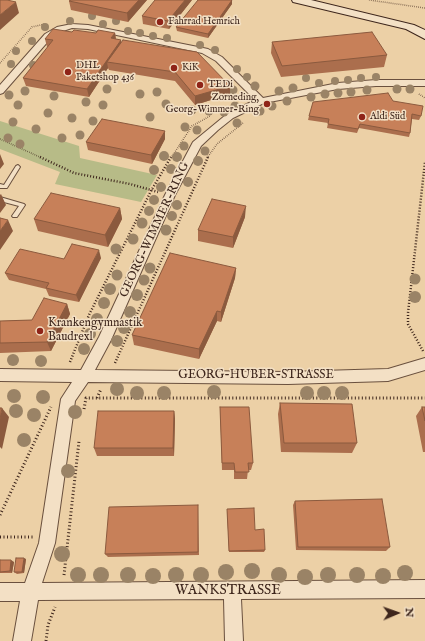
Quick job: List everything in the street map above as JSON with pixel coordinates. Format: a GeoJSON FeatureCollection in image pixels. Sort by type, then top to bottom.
{"type":"FeatureCollection","features":[{"type":"Feature","properties":{"kind":"main road"},"geometry":{"type":"LineString","coordinates":[[297,0],[410,27],[425,35]]}},
{"type":"Feature","properties":{"kind":"main road"},"geometry":{"type":"LineString","coordinates":[[388,21],[425,26]]}},
{"type":"Feature","properties":{"kind":"street"},"geometry":{"type":"LineString","coordinates":[[0,91],[48,36],[60,29],[72,26],[88,27],[205,51],[219,60],[261,101]]}},
{"type":"Feature","properties":{"kind":"street","name":"GEORG-WIMMER-RING"},"geometry":{"type":"LineString","coordinates":[[22,641],[31,590],[48,537],[68,399],[85,375],[104,340],[170,195],[197,144],[214,128],[230,116],[261,101],[338,86],[376,83],[425,83]]}},
{"type":"Feature","properties":{"kind":"street","name":"GEORG-HUBER-STRASSE"},"geometry":{"type":"LineString","coordinates":[[85,375],[288,378],[388,375],[425,364]]}},
{"type":"Feature","properties":{"kind":"street"},"geometry":{"type":"LineString","coordinates":[[0,375],[85,375]]}},
{"type":"Feature","properties":{"kind":"street","name":"WANKSTRASSE"},"geometry":{"type":"LineString","coordinates":[[0,592],[31,590],[232,591],[425,589]]}},
{"type":"Feature","properties":{"kind":"street"},"geometry":{"type":"LineString","coordinates":[[232,591],[234,641]]}},
{"type":"Feature","properties":{"kind":"lane"},"geometry":{"type":"LineString","coordinates":[[0,186],[5,187],[18,167]]}},
{"type":"Feature","properties":{"kind":"lane"},"geometry":{"type":"LineString","coordinates":[[0,199],[22,205],[15,216]]}},
{"type":"Feature","properties":{"kind":"path"},"geometry":{"type":"LineString","coordinates":[[369,0],[425,8]]}},
{"type":"Feature","properties":{"kind":"path"},"geometry":{"type":"LineString","coordinates":[[412,93],[420,94],[425,98]]}},
{"type":"Feature","properties":{"kind":"path"},"geometry":{"type":"LineString","coordinates":[[97,398],[119,357],[206,160],[217,144],[243,123]]}},
{"type":"Feature","properties":{"kind":"path"},"geometry":{"type":"LineString","coordinates":[[0,138],[74,173],[130,184],[151,191],[89,315],[64,376]]}},
{"type":"Feature","properties":{"kind":"path"},"geometry":{"type":"LineString","coordinates":[[425,162],[408,324],[425,354]]}},
{"type":"Feature","properties":{"kind":"path"},"geometry":{"type":"LineString","coordinates":[[83,412],[86,398],[425,398]]}},
{"type":"Feature","properties":{"kind":"path"},"geometry":{"type":"LineString","coordinates":[[0,515],[54,400]]}},
{"type":"Feature","properties":{"kind":"path"},"geometry":{"type":"LineString","coordinates":[[46,641],[48,625],[62,591],[80,433]]}},
{"type":"Feature","properties":{"kind":"path"},"geometry":{"type":"LineString","coordinates":[[0,537],[48,537]]}},
{"type":"Feature","properties":{"kind":"green space"},"geometry":{"type":"Polygon","coordinates":[[[0,121],[79,146],[80,158],[157,175],[141,202],[55,184],[60,172],[0,149],[0,121]]]}},
{"type":"Feature","properties":{"kind":"building"},"geometry":{"type":"Polygon","coordinates":[[[0,0],[7,0],[16,2],[0,15],[0,0]]]}},
{"type":"Feature","properties":{"kind":"building"},"geometry":{"type":"Polygon","coordinates":[[[139,0],[127,13],[69,1],[139,0]]]}},
{"type":"Feature","properties":{"kind":"building"},"geometry":{"type":"Polygon","coordinates":[[[155,0],[185,0],[168,21],[142,16],[155,0]]]}},
{"type":"Feature","properties":{"kind":"building"},"geometry":{"type":"Polygon","coordinates":[[[198,0],[232,0],[208,34],[176,27],[198,0]]]}},
{"type":"Feature","properties":{"kind":"building"},"geometry":{"type":"Polygon","coordinates":[[[53,29],[72,32],[74,30],[96,33],[98,30],[115,33],[111,38],[121,40],[87,89],[23,78],[53,40],[45,39],[53,29]]]}},
{"type":"Feature","properties":{"kind":"building"},"geometry":{"type":"Polygon","coordinates":[[[372,32],[387,55],[282,66],[272,42],[372,32]]]}},
{"type":"Feature","properties":{"kind":"building"},"geometry":{"type":"Polygon","coordinates":[[[123,40],[197,52],[230,86],[195,96],[175,72],[107,62],[123,40]]]}},
{"type":"Feature","properties":{"kind":"building"},"geometry":{"type":"Polygon","coordinates":[[[388,93],[393,101],[423,106],[421,116],[412,114],[410,133],[360,124],[358,129],[328,124],[329,119],[309,116],[313,102],[388,93]]]}},
{"type":"Feature","properties":{"kind":"building"},"geometry":{"type":"Polygon","coordinates":[[[102,119],[165,131],[151,155],[86,142],[102,119]]]}},
{"type":"Feature","properties":{"kind":"building"},"geometry":{"type":"Polygon","coordinates":[[[51,193],[120,208],[105,235],[34,219],[51,193]]]}},
{"type":"Feature","properties":{"kind":"building"},"geometry":{"type":"Polygon","coordinates":[[[212,199],[246,206],[233,237],[198,230],[212,199]]]}},
{"type":"Feature","properties":{"kind":"building"},"geometry":{"type":"Polygon","coordinates":[[[0,218],[8,220],[0,231],[0,218]]]}},
{"type":"Feature","properties":{"kind":"building"},"geometry":{"type":"Polygon","coordinates":[[[72,244],[99,250],[76,295],[46,288],[49,283],[5,273],[20,249],[64,259],[72,244]]]}},
{"type":"Feature","properties":{"kind":"building"},"geometry":{"type":"Polygon","coordinates":[[[170,253],[236,268],[221,312],[217,311],[199,349],[132,335],[170,253]]]}},
{"type":"Feature","properties":{"kind":"building"},"geometry":{"type":"Polygon","coordinates":[[[44,298],[67,304],[47,342],[0,343],[0,321],[32,320],[44,298]]]}},
{"type":"Feature","properties":{"kind":"building"},"geometry":{"type":"Polygon","coordinates":[[[280,403],[352,404],[357,443],[284,443],[280,403]]]}},
{"type":"Feature","properties":{"kind":"building"},"geometry":{"type":"Polygon","coordinates":[[[220,407],[249,407],[253,463],[248,463],[249,472],[235,472],[234,463],[222,463],[220,407]]]}},
{"type":"Feature","properties":{"kind":"building"},"geometry":{"type":"Polygon","coordinates":[[[422,407],[425,407],[425,421],[422,407]]]}},
{"type":"Feature","properties":{"kind":"building"},"geometry":{"type":"Polygon","coordinates":[[[0,408],[2,408],[0,419],[0,408]]]}},
{"type":"Feature","properties":{"kind":"building"},"geometry":{"type":"Polygon","coordinates":[[[98,411],[174,411],[173,448],[94,448],[98,411]]]}},
{"type":"Feature","properties":{"kind":"building"},"geometry":{"type":"Polygon","coordinates":[[[382,499],[390,547],[298,547],[295,501],[382,499]]]}},
{"type":"Feature","properties":{"kind":"building"},"geometry":{"type":"Polygon","coordinates":[[[198,505],[198,552],[105,554],[109,507],[198,505]]]}},
{"type":"Feature","properties":{"kind":"building"},"geometry":{"type":"Polygon","coordinates":[[[254,508],[255,530],[264,529],[265,550],[229,551],[227,509],[254,508]]]}},
{"type":"Feature","properties":{"kind":"building"},"geometry":{"type":"Polygon","coordinates":[[[16,558],[24,558],[22,572],[14,572],[16,558]]]}},
{"type":"Feature","properties":{"kind":"building"},"geometry":{"type":"Polygon","coordinates":[[[0,560],[11,560],[10,571],[0,572],[0,560]]]}},
{"type":"Feature","properties":{"kind":"place","name":"Fahrrad Hemrich"},"geometry":{"type":"Point","coordinates":[160,22]}},
{"type":"Feature","properties":{"kind":"place","name":"KiK"},"geometry":{"type":"Point","coordinates":[174,68]}},
{"type":"Feature","properties":{"kind":"place","name":"DHL Paketshop 436"},"geometry":{"type":"Point","coordinates":[68,72]}},
{"type":"Feature","properties":{"kind":"place","name":"TEDi"},"geometry":{"type":"Point","coordinates":[200,85]}},
{"type":"Feature","properties":{"kind":"place","name":"Zorneding, Georg-Wimmer-Ring"},"geometry":{"type":"Point","coordinates":[267,104]}},
{"type":"Feature","properties":{"kind":"place","name":"Aldi Süd"},"geometry":{"type":"Point","coordinates":[362,117]}},
{"type":"Feature","properties":{"kind":"place","name":"Krankengymnastik Baudrexl"},"geometry":{"type":"Point","coordinates":[40,331]}}]}
